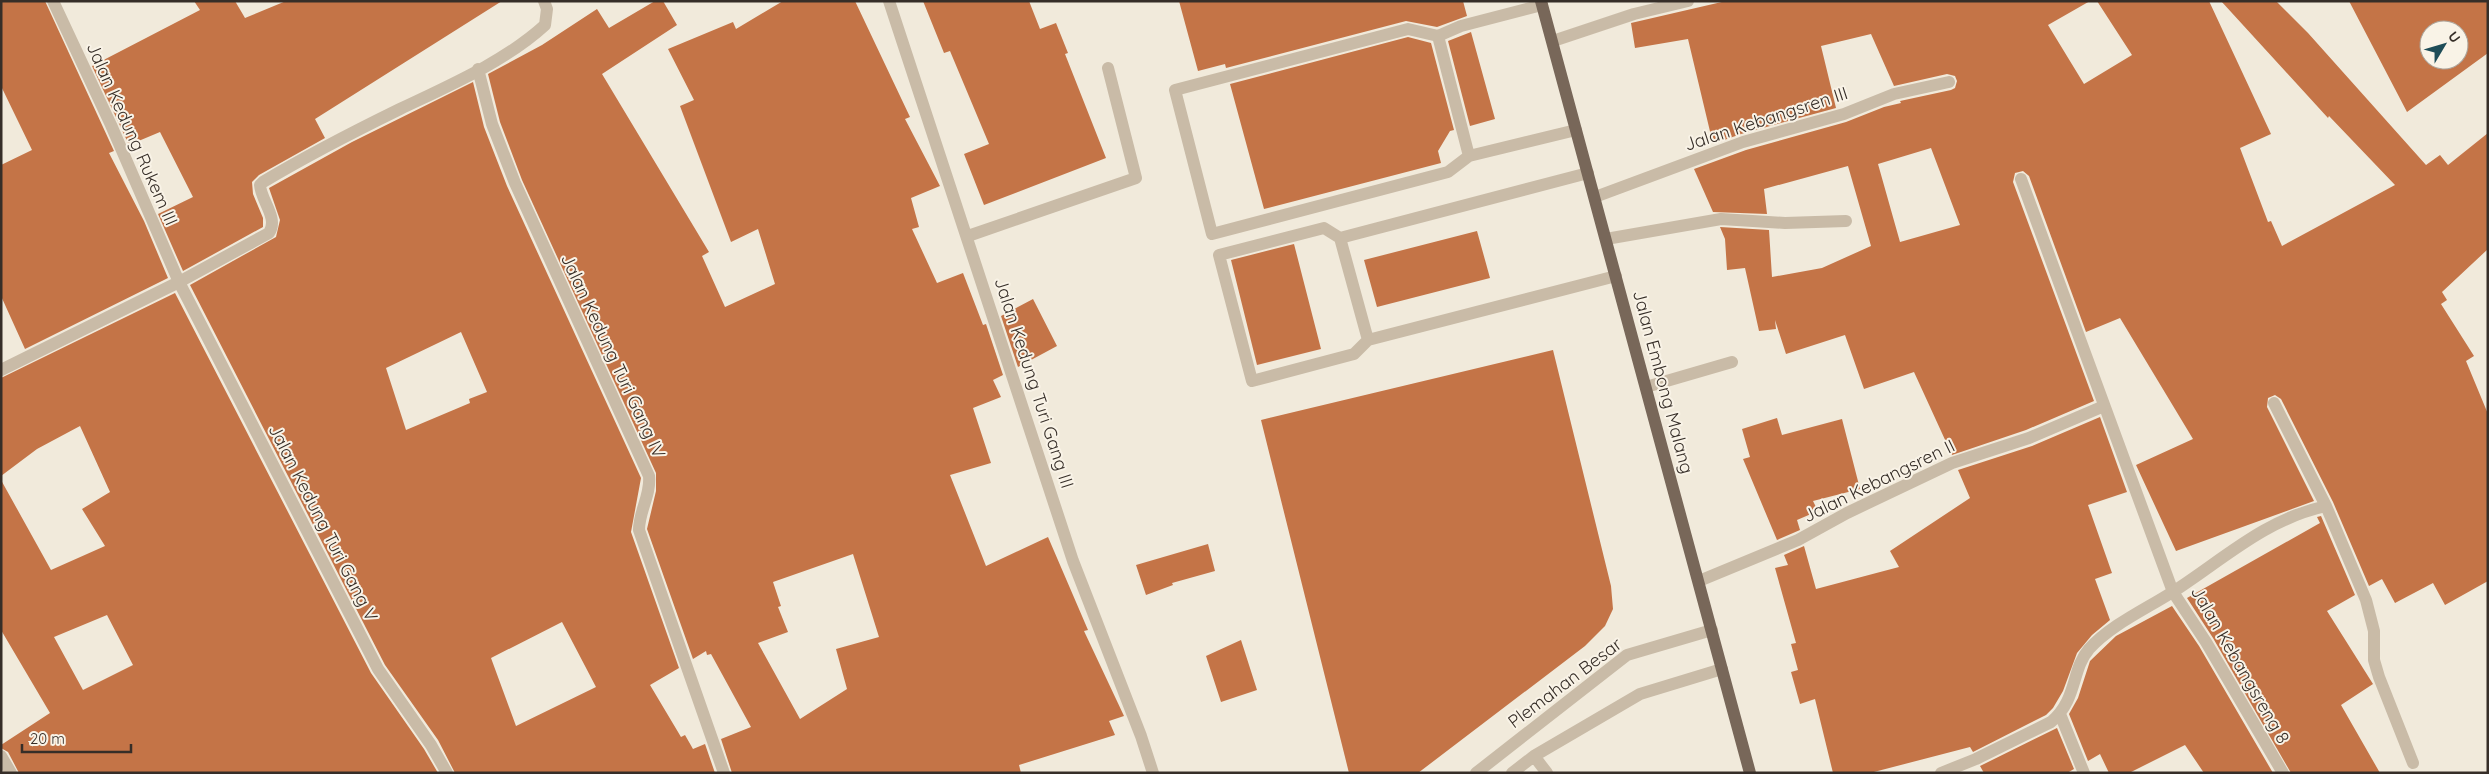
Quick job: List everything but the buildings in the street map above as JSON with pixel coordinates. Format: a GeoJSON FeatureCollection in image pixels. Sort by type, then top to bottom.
{"type":"FeatureCollection","features":[{"type":"Feature","properties":{"kind":"main road","name":"Jalan Embong Malang"},"geometry":{"type":"LineString","coordinates":[[1542,3],[1750,773]]}},
{"type":"Feature","properties":{"kind":"street","name":"Jalan Kedung Rukem III"},"geometry":{"type":"LineString","coordinates":[[53,1],[111,125],[179,282]]}},
{"type":"Feature","properties":{"kind":"street"},"geometry":{"type":"LineString","coordinates":[[1,370],[179,282],[269,233],[272,228],[272,220],[260,192],[260,185],[263,182],[320,148],[478,70],[533,36],[545,25],[547,9],[544,1]]}},
{"type":"Feature","properties":{"kind":"street","name":"Jalan Kedung Turi Gang III"},"geometry":{"type":"LineString","coordinates":[[889,1],[1074,561],[1141,736],[1153,773]]}},
{"type":"Feature","properties":{"kind":"street"},"geometry":{"type":"LineString","coordinates":[[1553,41],[1634,14],[1688,1]]}},
{"type":"Feature","properties":{"kind":"street"},"geometry":{"type":"LineString","coordinates":[[1542,3],[1461,26],[1438,36],[1408,29],[1175,90],[1212,234],[1448,172],[1469,156],[1576,130]]}},
{"type":"Feature","properties":{"kind":"street"},"geometry":{"type":"LineString","coordinates":[[1438,36],[1469,156]]}},
{"type":"Feature","properties":{"kind":"street"},"geometry":{"type":"LineString","coordinates":[[968,236],[1136,178],[1108,68]]}},
{"type":"Feature","properties":{"kind":"street","name":"Jalan Kedung Turi Gang IV"},"geometry":{"type":"LineString","coordinates":[[478,70],[492,124],[515,183],[649,476],[650,485],[639,522],[639,530],[724,773]]}},
{"type":"Feature","properties":{"kind":"street","name":"Jalan Kebangsren III"},"geometry":{"type":"LineString","coordinates":[[1595,197],[1743,142],[1844,114],[1894,94],[1949,82]]}},
{"type":"Feature","properties":{"kind":"street"},"geometry":{"type":"LineString","coordinates":[[1340,238],[1588,173]]}},
{"type":"Feature","properties":{"kind":"street"},"geometry":{"type":"LineString","coordinates":[[1941,773],[1976,759],[2051,722],[2060,714],[2069,700],[2084,656],[2090,648],[2108,632],[2173,592],[2021,179]]}},
{"type":"Feature","properties":{"kind":"street"},"geometry":{"type":"LineString","coordinates":[[1606,239],[1721,218],[1786,223],[1846,221]]}},
{"type":"Feature","properties":{"kind":"street"},"geometry":{"type":"LineString","coordinates":[[1368,340],[1340,238],[1324,228],[1219,255],[1252,381],[1354,354],[1368,340],[1616,276]]}},
{"type":"Feature","properties":{"kind":"street","name":"Jalan Kedung Turi Gang V"},"geometry":{"type":"LineString","coordinates":[[179,282],[378,670],[431,746],[447,773]]}},
{"type":"Feature","properties":{"kind":"street"},"geometry":{"type":"LineString","coordinates":[[1646,387],[1732,362]]}},
{"type":"Feature","properties":{"kind":"street"},"geometry":{"type":"LineString","coordinates":[[2274,403],[2326,506],[2366,600],[2374,631],[2374,660],[2379,677],[2414,763]]}},
{"type":"Feature","properties":{"kind":"street","name":"Jalan Kebangsren II"},"geometry":{"type":"LineString","coordinates":[[1699,581],[1798,540],[1847,513],[1952,463],[2029,438],[2104,406]]}},
{"type":"Feature","properties":{"kind":"street","name":"Jalan Kebangsreng 8"},"geometry":{"type":"LineString","coordinates":[[2283,773],[2206,642],[2173,592],[2237,546],[2275,522],[2305,510],[2326,506]]}},
{"type":"Feature","properties":{"kind":"street","name":"Plemahan Besar"},"geometry":{"type":"LineString","coordinates":[[1476,773],[1627,654],[1712,630]]}},
{"type":"Feature","properties":{"kind":"street"},"geometry":{"type":"LineString","coordinates":[[1512,773],[1534,756],[1640,694],[1722,669]]}},
{"type":"Feature","properties":{"kind":"street"},"geometry":{"type":"LineString","coordinates":[[2060,714],[2084,773]]}},
{"type":"Feature","properties":{"kind":"street"},"geometry":{"type":"LineString","coordinates":[[1,756],[11,773]]}},
{"type":"Feature","properties":{"kind":"street"},"geometry":{"type":"LineString","coordinates":[[1534,756],[1547,773]]}}]}
